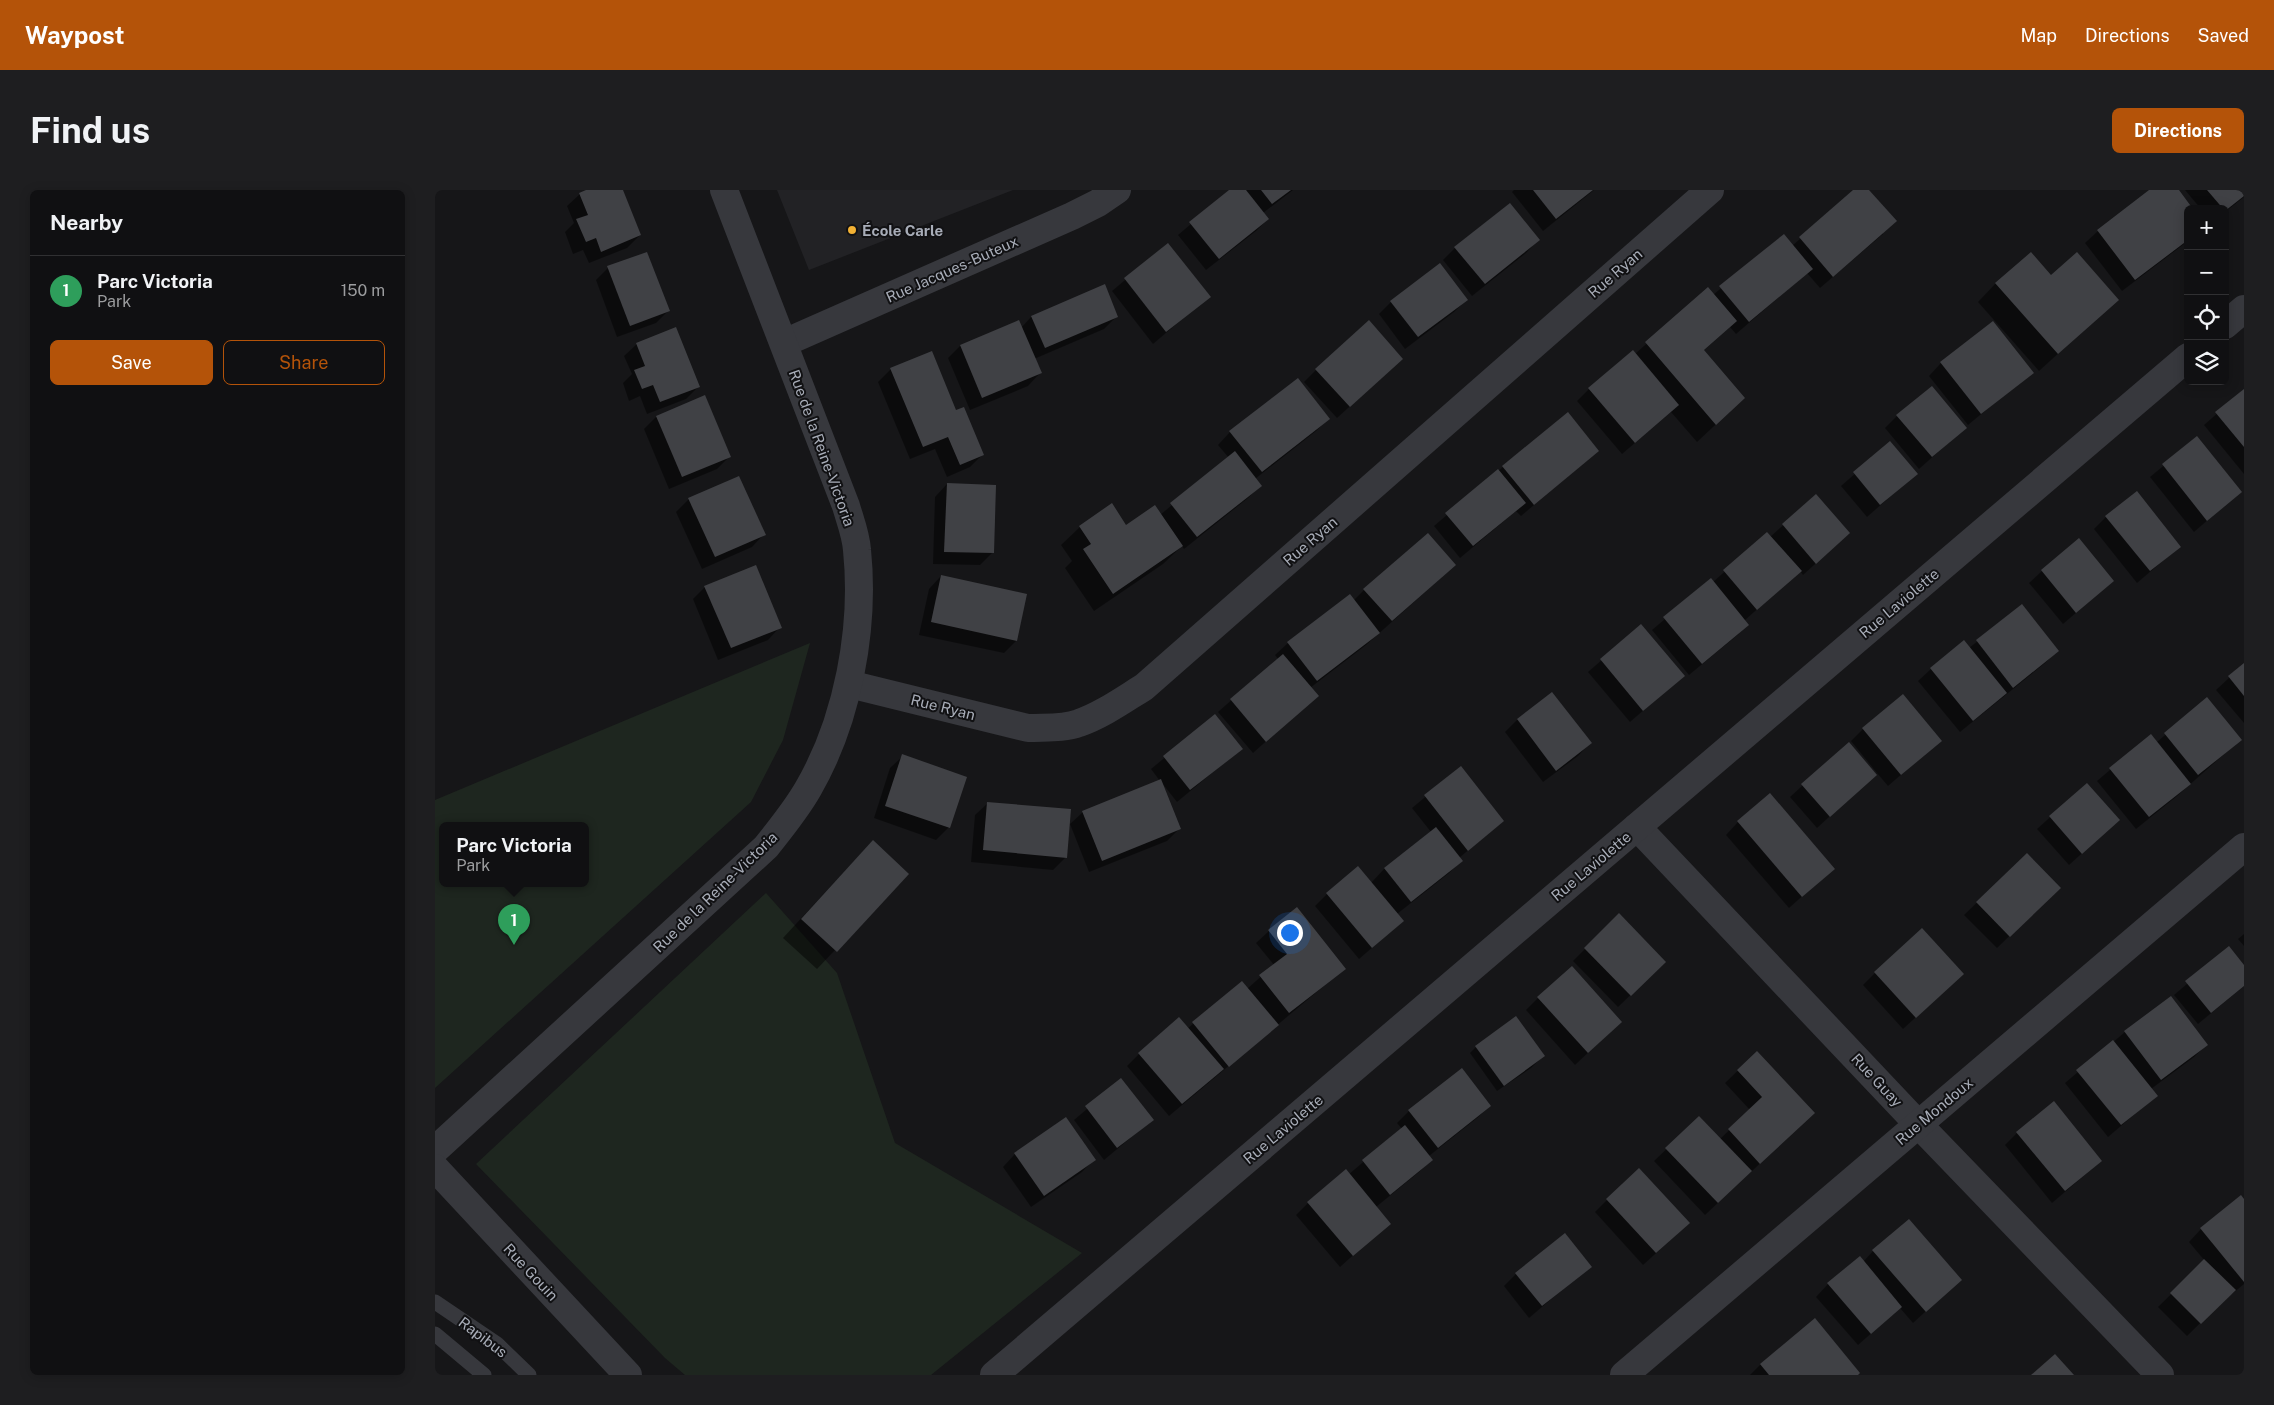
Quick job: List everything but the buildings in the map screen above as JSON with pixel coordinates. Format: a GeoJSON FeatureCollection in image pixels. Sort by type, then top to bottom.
{"type":"FeatureCollection","features":[{"type":"Feature","properties":{"kind":"street","name":"Rue de la Reine-Victoria"},"geometry":{"type":"LineString","coordinates":[[435,1150],[766,847],[790,817],[809,787],[826,753],[849,684],[858,623],[859,581],[857,548],[846,506],[724,190]]}},
{"type":"Feature","properties":{"kind":"street","name":"Rue Jacques-Buteux"},"geometry":{"type":"LineString","coordinates":[[784,343],[1072,216],[1098,203],[1117,190]]}},
{"type":"Feature","properties":{"kind":"street","name":"Rue Ryan"},"geometry":{"type":"LineString","coordinates":[[849,684],[1028,728],[1078,724],[1119,703],[1144,687],[1710,190]]}},
{"type":"Feature","properties":{"kind":"street"},"geometry":{"type":"LineString","coordinates":[[2229,322],[2244,309]]}},
{"type":"Feature","properties":{"kind":"street","name":"Rue Laviolette"},"geometry":{"type":"LineString","coordinates":[[994,1375],[2184,360]]}},
{"type":"Feature","properties":{"kind":"street","name":"Rue Guay"},"geometry":{"type":"LineString","coordinates":[[1637,827],[2160,1375]]}},
{"type":"Feature","properties":{"kind":"street","name":"Rue Mondoux"},"geometry":{"type":"LineString","coordinates":[[1625,1375],[2244,847]]}},
{"type":"Feature","properties":{"kind":"street","name":"Rue Gouin"},"geometry":{"type":"LineString","coordinates":[[435,1168],[628,1375]]}},
{"type":"Feature","properties":{"kind":"lane","name":"Rapibus"},"geometry":{"type":"LineString","coordinates":[[435,1302],[497,1344],[529,1375]]}},
{"type":"Feature","properties":{"kind":"lane","name":"Rapibus"},"geometry":{"type":"LineString","coordinates":[[435,1334],[483,1375]]}},
{"type":"Feature","properties":{"kind":"shaded area","name":"École Carle"},"geometry":{"type":"Polygon","coordinates":[[[777,190],[1013,190],[809,270],[777,190]]]}},
{"type":"Feature","properties":{"kind":"shaded area"},"geometry":{"type":"Polygon","coordinates":[[[810,643],[783,740],[751,802],[435,1088],[435,800],[810,643]]]}},
{"type":"Feature","properties":{"kind":"shaded area"},"geometry":{"type":"Polygon","coordinates":[[[766,893],[837,973],[895,1143],[1082,1253],[931,1375],[685,1375],[665,1358],[476,1164],[766,893]]]}},
{"type":"Feature","properties":{"kind":"place","name":"École Carle"},"geometry":{"type":"Point","coordinates":[852,230]}},
{"type":"Feature","properties":{"kind":"place","name":"Parc Victoria"},"geometry":{"type":"Point","coordinates":[514,945]}}]}
